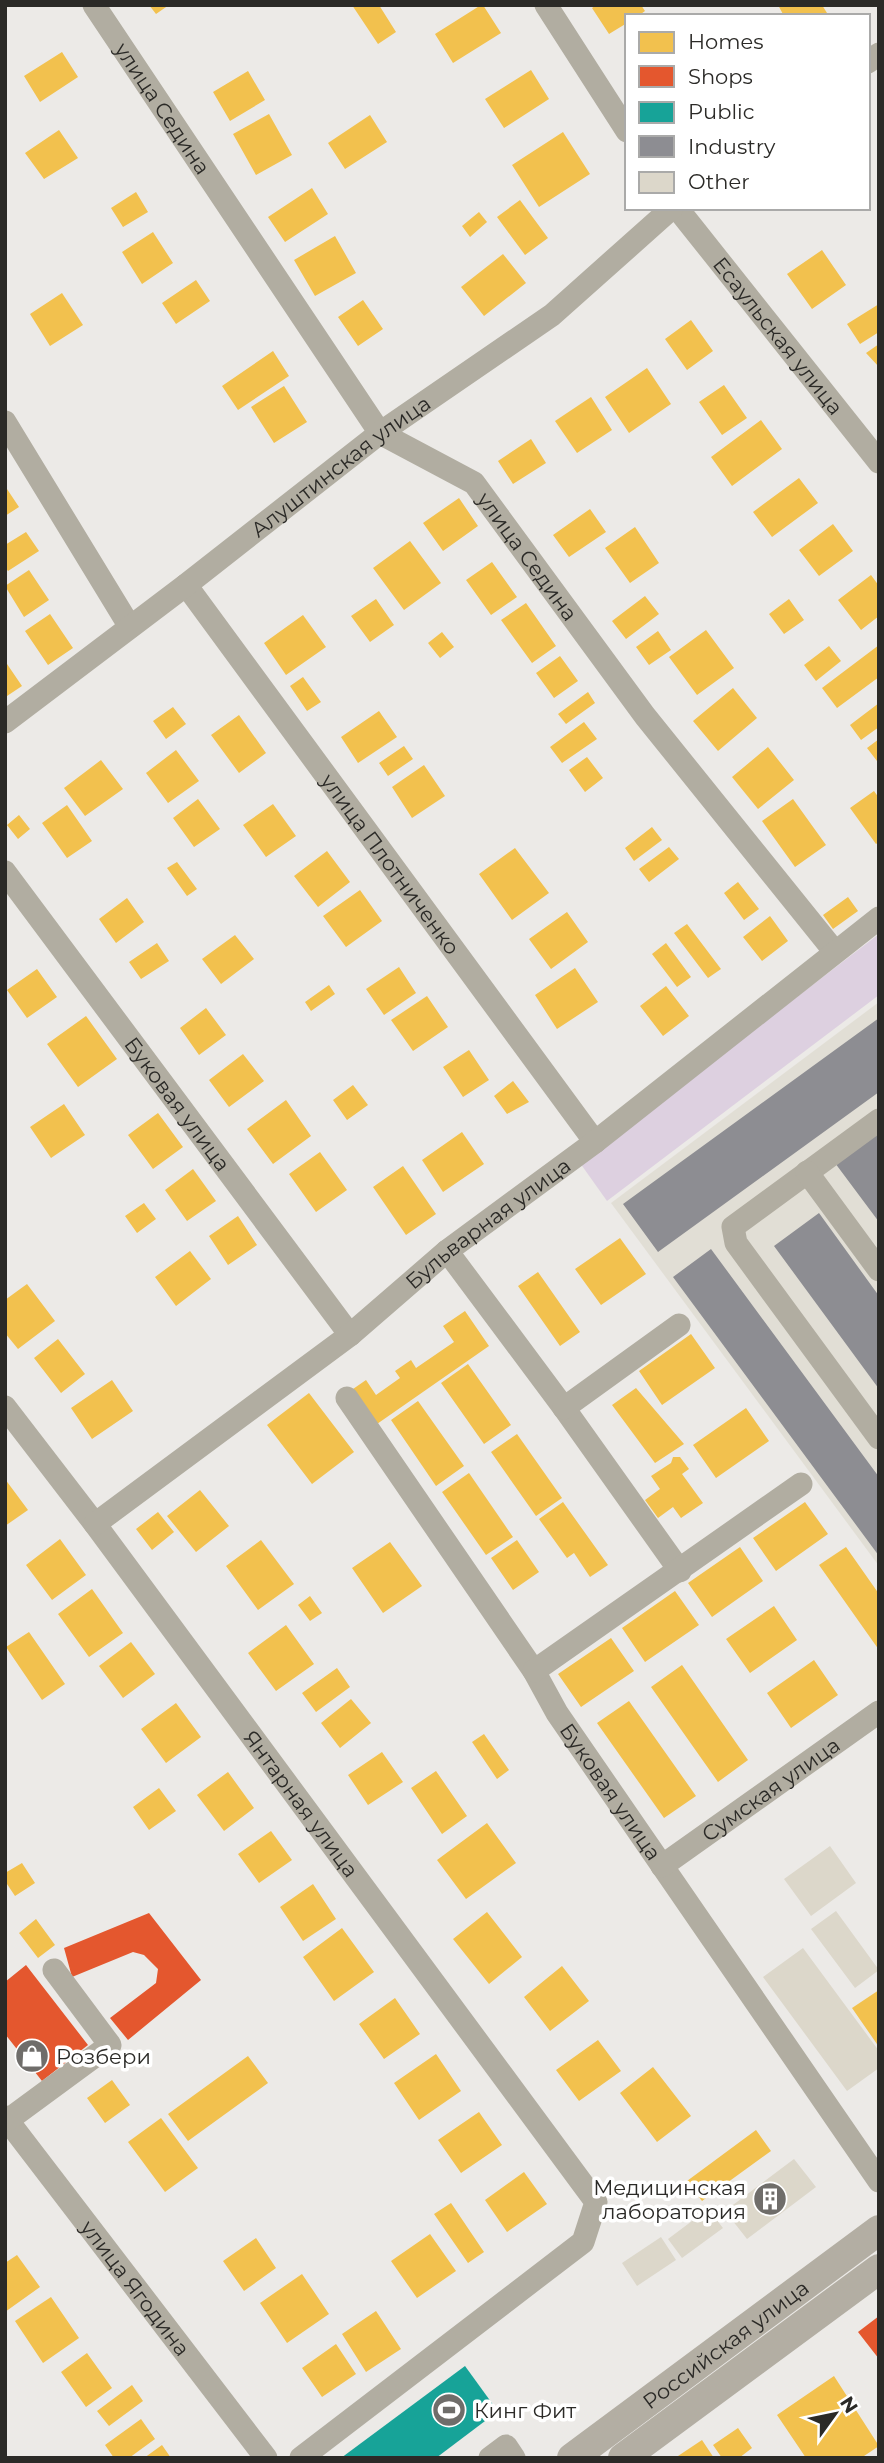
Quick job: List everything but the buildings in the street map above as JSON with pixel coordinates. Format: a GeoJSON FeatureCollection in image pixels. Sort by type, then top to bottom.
{"type":"FeatureCollection","features":[{"type":"Feature","properties":{"kind":"main road","name":"Российская улица"},"geometry":{"type":"LineString","coordinates":[[572,2458],[879,2230]]}},
{"type":"Feature","properties":{"kind":"main road","name":"Российская улица"},"geometry":{"type":"LineString","coordinates":[[623,2458],[879,2269]]}},
{"type":"Feature","properties":{"kind":"street","name":"улица Седина"},"geometry":{"type":"LineString","coordinates":[[94,5],[380,433],[474,484],[645,716],[835,952]]}},
{"type":"Feature","properties":{"kind":"street"},"geometry":{"type":"LineString","coordinates":[[546,5],[625,128]]}},
{"type":"Feature","properties":{"kind":"street","name":"Алуштинская улица"},"geometry":{"type":"LineString","coordinates":[[5,722],[380,433],[552,315],[673,210]]}},
{"type":"Feature","properties":{"kind":"street","name":"Есаульская улица"},"geometry":{"type":"LineString","coordinates":[[677,210],[879,462]]}},
{"type":"Feature","properties":{"kind":"street"},"geometry":{"type":"LineString","coordinates":[[7,426],[130,627]]}},
{"type":"Feature","properties":{"kind":"street","name":"улица Плотниченко"},"geometry":{"type":"LineString","coordinates":[[186,585],[595,1142]]}},
{"type":"Feature","properties":{"kind":"street","name":"Буковая улица"},"geometry":{"type":"LineString","coordinates":[[5,872],[350,1335]]}},
{"type":"Feature","properties":{"kind":"street","name":"Бульварная улица"},"geometry":{"type":"LineString","coordinates":[[95,1524],[350,1335],[447,1251],[595,1142],[879,918]]}},
{"type":"Feature","properties":{"kind":"street"},"geometry":{"type":"LineString","coordinates":[[879,1120],[733,1227],[736,1243],[879,1438]]}},
{"type":"Feature","properties":{"kind":"street"},"geometry":{"type":"LineString","coordinates":[[807,1172],[879,1270]]}},
{"type":"Feature","properties":{"kind":"street"},"geometry":{"type":"LineString","coordinates":[[447,1251],[564,1408],[680,1571]]}},
{"type":"Feature","properties":{"kind":"street"},"geometry":{"type":"LineString","coordinates":[[564,1408],[679,1325]]}},
{"type":"Feature","properties":{"kind":"street","name":"Буковая улица"},"geometry":{"type":"LineString","coordinates":[[347,1398],[534,1671],[557,1713],[879,2181]]}},
{"type":"Feature","properties":{"kind":"street","name":"Янтарная улица"},"geometry":{"type":"LineString","coordinates":[[5,1408],[95,1524],[596,2202],[583,2242],[301,2458]]}},
{"type":"Feature","properties":{"kind":"street"},"geometry":{"type":"LineString","coordinates":[[534,1671],[802,1484]]}},
{"type":"Feature","properties":{"kind":"street","name":"Сумская улица"},"geometry":{"type":"LineString","coordinates":[[662,1866],[879,1712]]}},
{"type":"Feature","properties":{"kind":"street"},"geometry":{"type":"LineString","coordinates":[[7,2118],[110,2045],[54,1970]]}},
{"type":"Feature","properties":{"kind":"street","name":"улица Ягодина"},"geometry":{"type":"LineString","coordinates":[[7,2118],[266,2458]]}},
{"type":"Feature","properties":{"kind":"street"},"geometry":{"type":"LineString","coordinates":[[490,2458],[506,2446],[514,2458]]}},
{"type":"Feature","properties":{"kind":"shaded area"},"geometry":{"type":"Polygon","coordinates":[[[879,934],[879,995],[607,1201],[580,1163],[879,934]]]}},
{"type":"Feature","properties":{"kind":"shaded area"},"geometry":{"type":"Polygon","coordinates":[[[879,1002],[879,1566],[611,1203],[879,1002]]]}},
{"type":"Feature","properties":{"kind":"place","name":"Розбери"},"geometry":{"type":"Point","coordinates":[32,2056]}},
{"type":"Feature","properties":{"kind":"place","name":"Медицинская лаборатория"},"geometry":{"type":"Point","coordinates":[770,2199]}},
{"type":"Feature","properties":{"kind":"place","name":"Кинг Фит"},"geometry":{"type":"Point","coordinates":[449,2410]}}]}
